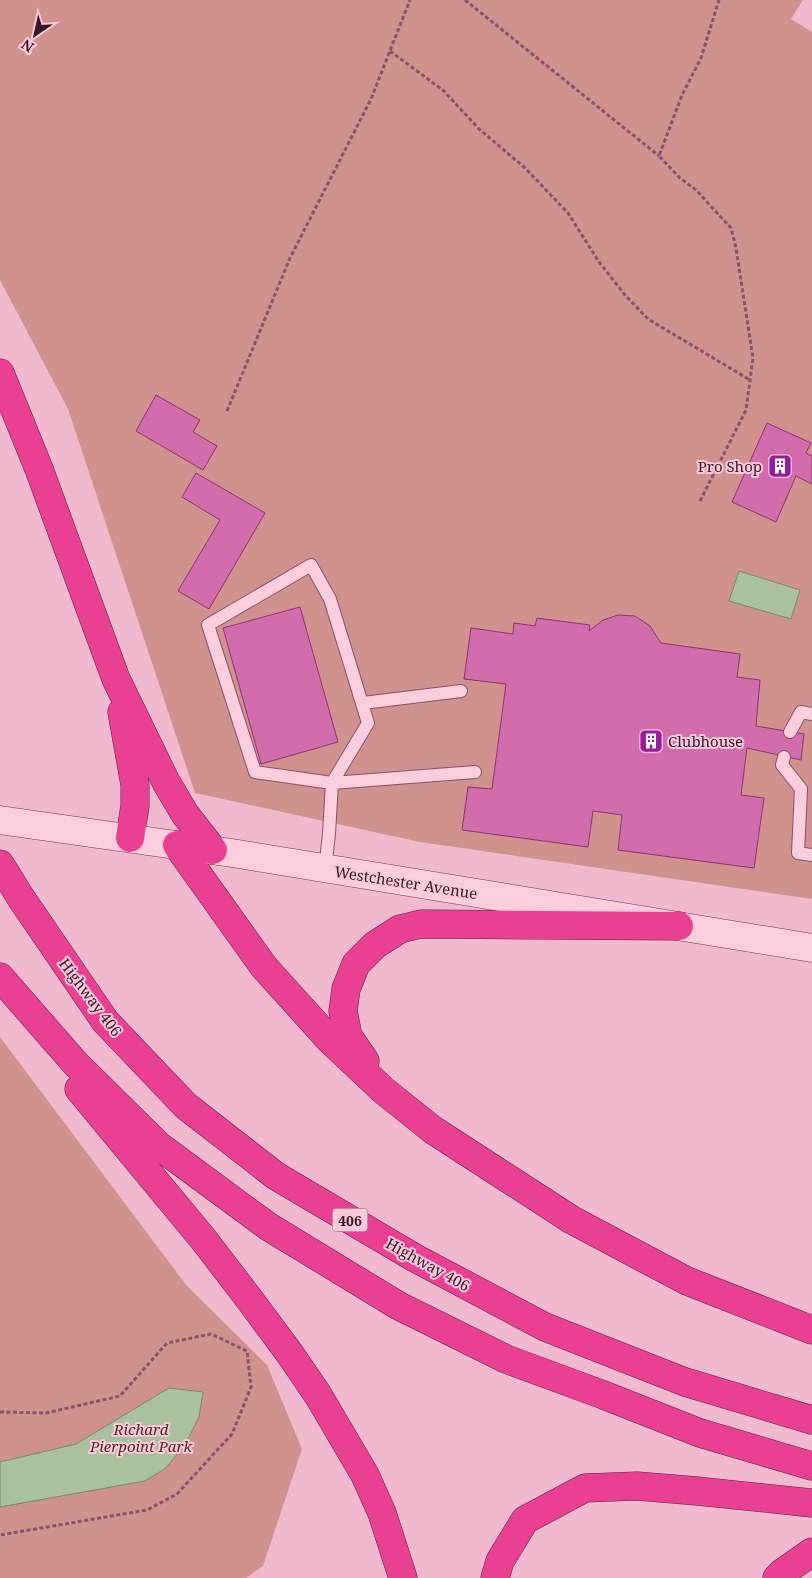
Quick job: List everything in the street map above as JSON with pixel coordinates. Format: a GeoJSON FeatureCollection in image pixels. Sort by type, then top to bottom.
{"type":"FeatureCollection","features":[{"type":"Feature","properties":{"kind":"highway"},"geometry":{"type":"LineString","coordinates":[[0,373],[39,469],[116,679],[166,782],[186,814],[213,850]]}},
{"type":"Feature","properties":{"kind":"highway"},"geometry":{"type":"LineString","coordinates":[[116,679],[135,785],[135,806],[130,838]]}},
{"type":"Feature","properties":{"kind":"highway"},"geometry":{"type":"LineString","coordinates":[[177,845],[264,967],[330,1040],[383,1090],[433,1130],[572,1220],[688,1281],[812,1330]]}},
{"type":"Feature","properties":{"kind":"highway","name":"Highway 406"},"geometry":{"type":"LineString","coordinates":[[0,864],[105,1021],[186,1106],[276,1176],[415,1258],[545,1327],[685,1382],[812,1420]]}},
{"type":"Feature","properties":{"kind":"highway"},"geometry":{"type":"LineString","coordinates":[[383,1090],[348,1036],[343,1011],[346,988],[356,964],[375,945],[400,929],[421,924],[679,926]]}},
{"type":"Feature","properties":{"kind":"highway"},"geometry":{"type":"LineString","coordinates":[[0,978],[84,1096],[204,1240],[290,1354],[344,1438],[365,1475],[382,1514],[403,1578]]}},
{"type":"Feature","properties":{"kind":"highway"},"geometry":{"type":"LineString","coordinates":[[0,978],[75,1063],[158,1146],[269,1227],[374,1291],[399,1306],[506,1359],[602,1394],[700,1433],[812,1466]]}},
{"type":"Feature","properties":{"kind":"highway"},"geometry":{"type":"LineString","coordinates":[[495,1578],[500,1562],[525,1520],[585,1488],[637,1486],[812,1503]]}},
{"type":"Feature","properties":{"kind":"highway"},"geometry":{"type":"LineString","coordinates":[[779,1575],[812,1552]]}},
{"type":"Feature","properties":{"kind":"main road","name":"Westchester Avenue"},"geometry":{"type":"LineString","coordinates":[[0,820],[213,850],[812,948]]}},
{"type":"Feature","properties":{"kind":"lane"},"geometry":{"type":"LineString","coordinates":[[325,869],[332,783],[368,723],[330,599],[311,565],[208,626],[255,772],[332,783],[476,772]]}},
{"type":"Feature","properties":{"kind":"lane"},"geometry":{"type":"LineString","coordinates":[[363,703],[461,691]]}},
{"type":"Feature","properties":{"kind":"lane"},"geometry":{"type":"LineString","coordinates":[[790,732],[801,712],[812,714]]}},
{"type":"Feature","properties":{"kind":"lane"},"geometry":{"type":"LineString","coordinates":[[784,757],[782,765],[806,790],[798,853],[812,856]]}},
{"type":"Feature","properties":{"kind":"path"},"geometry":{"type":"LineString","coordinates":[[226,411],[290,258],[371,99],[410,0]]}},
{"type":"Feature","properties":{"kind":"path"},"geometry":{"type":"LineString","coordinates":[[465,0],[659,156],[680,178],[696,190],[731,228],[753,358],[746,410],[700,501]]}},
{"type":"Feature","properties":{"kind":"path"},"geometry":{"type":"LineString","coordinates":[[659,156],[682,95],[711,30],[719,0]]}},
{"type":"Feature","properties":{"kind":"path"},"geometry":{"type":"LineString","coordinates":[[390,51],[444,91],[478,128],[525,168],[568,213],[599,262],[625,295],[648,319],[750,380]]}},
{"type":"Feature","properties":{"kind":"path"},"geometry":{"type":"LineString","coordinates":[[0,1412],[46,1413],[120,1396],[167,1343],[211,1334],[247,1351],[251,1387],[232,1434],[177,1494],[147,1510],[0,1535]]}},
{"type":"Feature","properties":{"kind":"green space"},"geometry":{"type":"Polygon","coordinates":[[[0,0],[803,0],[791,19],[812,32],[812,899],[420,842],[195,793],[68,409],[0,280],[0,0]]]}},
{"type":"Feature","properties":{"kind":"green space","name":"Richard Pierpoint Park"},"geometry":{"type":"Polygon","coordinates":[[[0,1037],[187,1286],[267,1365],[302,1449],[263,1566],[246,1578],[0,1578],[0,1037]]]}},
{"type":"Feature","properties":{"kind":"shaded area"},"geometry":{"type":"Polygon","coordinates":[[[739,571],[800,590],[791,619],[729,601],[739,571]]]}},
{"type":"Feature","properties":{"kind":"shaded area"},"geometry":{"type":"Polygon","coordinates":[[[169,1388],[203,1392],[199,1417],[186,1443],[166,1468],[145,1481],[0,1507],[0,1462],[76,1444],[169,1388]]]}},
{"type":"Feature","properties":{"kind":"building"},"geometry":{"type":"Polygon","coordinates":[[[156,395],[200,420],[193,432],[217,446],[203,470],[136,431],[156,395]]]}},
{"type":"Feature","properties":{"kind":"building","name":"Pro Shop"},"geometry":{"type":"Polygon","coordinates":[[[767,423],[811,443],[806,453],[812,456],[812,484],[796,476],[776,522],[732,502],[767,423]]]}},
{"type":"Feature","properties":{"kind":"building"},"geometry":{"type":"Polygon","coordinates":[[[196,473],[265,513],[209,609],[178,591],[220,520],[182,497],[196,473]]]}},
{"type":"Feature","properties":{"kind":"building"},"geometry":{"type":"Polygon","coordinates":[[[300,607],[338,742],[261,764],[223,628],[300,607]]]}},
{"type":"Feature","properties":{"kind":"building","name":"Clubhouse"},"geometry":{"type":"Polygon","coordinates":[[[618,615],[635,616],[650,626],[661,643],[740,654],[737,677],[760,680],[756,726],[804,734],[801,760],[747,748],[741,795],[764,798],[754,868],[618,850],[622,815],[593,811],[588,847],[462,830],[468,787],[492,789],[506,684],[464,679],[471,628],[513,634],[514,623],[535,626],[537,618],[590,625],[589,631],[603,620],[618,615]]]}},
{"type":"Feature","properties":{"kind":"place","name":"Pro Shop"},"geometry":{"type":"Point","coordinates":[780,466]}},
{"type":"Feature","properties":{"kind":"place","name":"Clubhouse"},"geometry":{"type":"Point","coordinates":[651,741]}}]}
